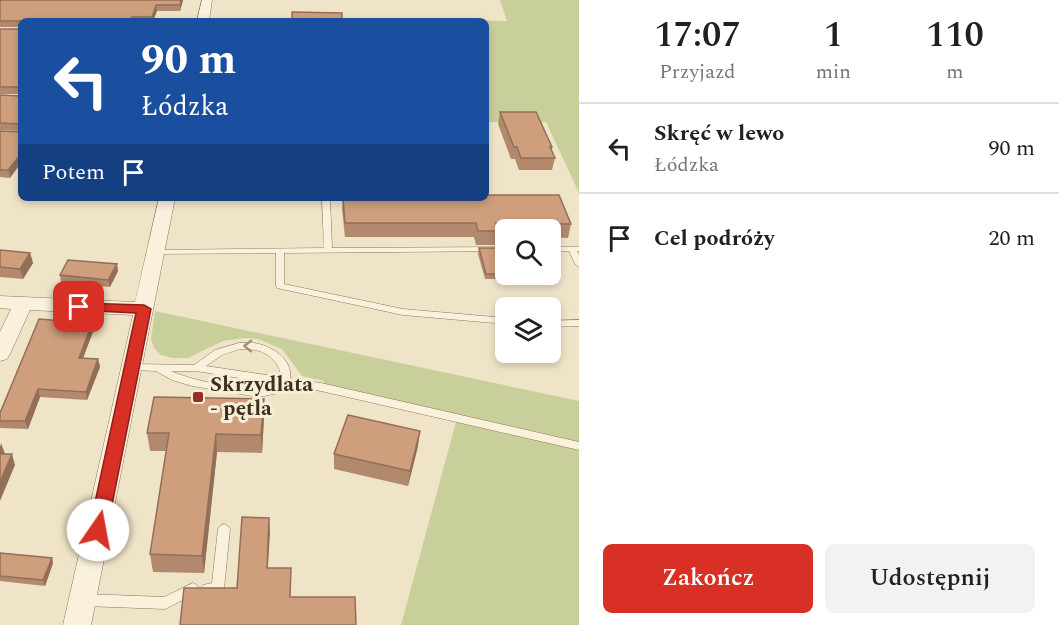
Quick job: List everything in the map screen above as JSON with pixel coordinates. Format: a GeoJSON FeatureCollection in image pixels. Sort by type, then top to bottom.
{"type":"FeatureCollection","features":[{"type":"Feature","properties":{"kind":"street"},"geometry":{"type":"LineString","coordinates":[[204,18],[207,0]]}},
{"type":"Feature","properties":{"kind":"street"},"geometry":{"type":"LineString","coordinates":[[77,625],[166,201]]}},
{"type":"Feature","properties":{"kind":"street"},"geometry":{"type":"LineString","coordinates":[[0,302],[144,309]]}},
{"type":"Feature","properties":{"kind":"street"},"geometry":{"type":"LineString","coordinates":[[0,354],[23,304]]}},
{"type":"Feature","properties":{"kind":"lane"},"geometry":{"type":"LineString","coordinates":[[326,201],[328,250]]}},
{"type":"Feature","properties":{"kind":"lane"},"geometry":{"type":"LineString","coordinates":[[156,252],[495,249]]}},
{"type":"Feature","properties":{"kind":"lane"},"geometry":{"type":"LineString","coordinates":[[575,249],[579,264]]}},
{"type":"Feature","properties":{"kind":"lane"},"geometry":{"type":"LineString","coordinates":[[280,250],[280,286],[404,312],[495,320]]}},
{"type":"Feature","properties":{"kind":"lane"},"geometry":{"type":"LineString","coordinates":[[561,324],[579,323]]}},
{"type":"Feature","properties":{"kind":"lane"},"geometry":{"type":"LineString","coordinates":[[159,368],[185,382],[249,392],[274,390],[282,386],[284,380],[283,365],[276,355],[265,348],[253,345],[239,345],[219,351],[196,368]]}},
{"type":"Feature","properties":{"kind":"lane"},"geometry":{"type":"LineString","coordinates":[[133,368],[196,368],[284,380],[579,446]]}},
{"type":"Feature","properties":{"kind":"lane"},"geometry":{"type":"LineString","coordinates":[[83,600],[165,603],[191,589],[218,589],[224,528]]}},
{"type":"Feature","properties":{"kind":"green space"},"geometry":{"type":"Polygon","coordinates":[[[500,0],[579,0],[579,193],[546,122],[489,122],[489,21],[507,21],[500,0]]]}},
{"type":"Feature","properties":{"kind":"green space"},"geometry":{"type":"Polygon","coordinates":[[[155,311],[579,401],[579,625],[401,625],[457,418],[321,387],[324,381],[302,376],[282,349],[258,339],[223,341],[188,358],[161,355],[154,348],[151,339],[155,311]]]}},
{"type":"Feature","properties":{"kind":"building"},"geometry":{"type":"Polygon","coordinates":[[[0,0],[181,0],[180,5],[156,5],[152,17],[18,18],[18,21],[0,21],[0,0]]]}},
{"type":"Feature","properties":{"kind":"building"},"geometry":{"type":"Polygon","coordinates":[[[292,12],[342,13],[342,18],[292,18],[292,12]]]}},
{"type":"Feature","properties":{"kind":"building"},"geometry":{"type":"Polygon","coordinates":[[[0,29],[18,29],[18,87],[0,87],[0,29]]]}},
{"type":"Feature","properties":{"kind":"building"},"geometry":{"type":"Polygon","coordinates":[[[0,95],[18,96],[18,124],[0,123],[0,95]]]}},
{"type":"Feature","properties":{"kind":"building"},"geometry":{"type":"Polygon","coordinates":[[[500,112],[536,112],[555,158],[521,158],[500,112]]]}},
{"type":"Feature","properties":{"kind":"building"},"geometry":{"type":"Polygon","coordinates":[[[0,131],[18,132],[18,158],[8,170],[0,170],[0,131]]]}},
{"type":"Feature","properties":{"kind":"building"},"geometry":{"type":"Polygon","coordinates":[[[489,195],[559,195],[571,224],[561,224],[561,219],[495,219],[495,231],[478,231],[476,223],[345,223],[343,201],[489,201],[489,195]]]}},
{"type":"Feature","properties":{"kind":"building"},"geometry":{"type":"Polygon","coordinates":[[[479,248],[495,248],[495,274],[486,274],[479,248]]]}},
{"type":"Feature","properties":{"kind":"building"},"geometry":{"type":"Polygon","coordinates":[[[0,250],[30,253],[20,269],[0,267],[0,250]]]}},
{"type":"Feature","properties":{"kind":"building"},"geometry":{"type":"Polygon","coordinates":[[[68,260],[117,264],[108,280],[60,275],[68,260]]]}},
{"type":"Feature","properties":{"kind":"building"},"geometry":{"type":"Polygon","coordinates":[[[82,307],[98,308],[79,358],[98,359],[86,392],[38,389],[25,421],[0,421],[0,413],[39,319],[76,322],[82,307]]]}},
{"type":"Feature","properties":{"kind":"building"},"geometry":{"type":"Polygon","coordinates":[[[154,397],[264,399],[261,435],[216,434],[202,556],[150,554],[169,433],[147,433],[154,397]]]}},
{"type":"Feature","properties":{"kind":"building"},"geometry":{"type":"Polygon","coordinates":[[[348,415],[420,431],[410,471],[334,454],[348,415]]]}},
{"type":"Feature","properties":{"kind":"building"},"geometry":{"type":"Polygon","coordinates":[[[0,454],[12,454],[0,482],[0,454]]]}},
{"type":"Feature","properties":{"kind":"building"},"geometry":{"type":"Polygon","coordinates":[[[242,517],[269,518],[267,568],[291,568],[290,597],[355,597],[356,625],[180,625],[184,588],[237,588],[242,517]]]}},
{"type":"Feature","properties":{"kind":"building"},"geometry":{"type":"Polygon","coordinates":[[[0,553],[52,558],[43,580],[0,576],[0,553]]]}},
{"type":"Feature","properties":{"kind":"place","name":"Skrzydlata - pętla"},"geometry":{"type":"Point","coordinates":[198,397]}},
{"type":"Feature","properties":{"kind":"route"},"geometry":{"type":"LineString","coordinates":[[79,307],[144,309],[98,530]]}}]}
